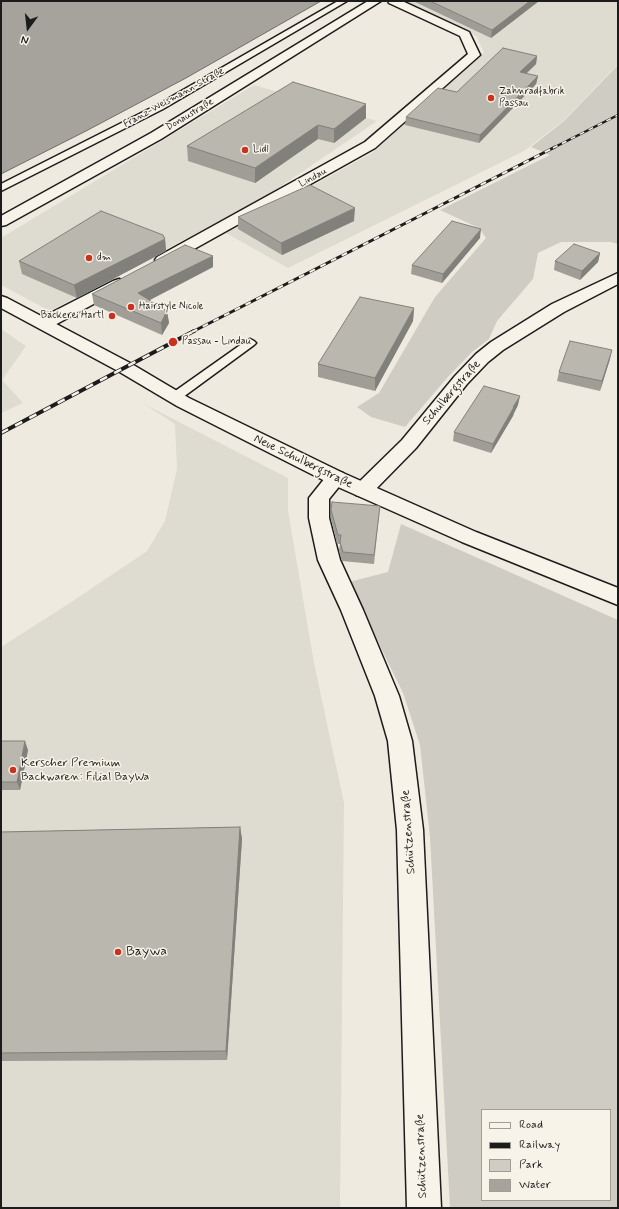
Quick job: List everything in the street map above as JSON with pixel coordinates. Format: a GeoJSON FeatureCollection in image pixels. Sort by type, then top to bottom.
{"type":"FeatureCollection","features":[{"type":"Feature","properties":{"kind":"street","name":"Donaustraße"},"geometry":{"type":"LineString","coordinates":[[1,222],[156,136],[376,1]]}},
{"type":"Feature","properties":{"kind":"street","name":"Lindau"},"geometry":{"type":"LineString","coordinates":[[153,266],[208,237],[370,145],[474,55],[465,34],[393,1]]}},
{"type":"Feature","properties":{"kind":"street"},"geometry":{"type":"LineString","coordinates":[[45,323],[132,277]]}},
{"type":"Feature","properties":{"kind":"street","name":"Schulbergstraße"},"geometry":{"type":"LineString","coordinates":[[363,490],[409,444],[461,380],[482,358],[514,334],[558,308],[618,278]]}},
{"type":"Feature","properties":{"kind":"street","name":"Neue Schulbergstraße"},"geometry":{"type":"LineString","coordinates":[[1,301],[45,323],[231,427],[336,478],[469,537],[618,597]]}},
{"type":"Feature","properties":{"kind":"street","name":"Schützenstraße"},"geometry":{"type":"LineString","coordinates":[[336,478],[319,498],[319,518],[329,560],[352,610],[387,696],[400,741],[410,830],[424,1208]]}},
{"type":"Feature","properties":{"kind":"lane","name":"Franz-Weismann-Straße"},"geometry":{"type":"LineString","coordinates":[[1,188],[160,107],[343,1]]}},
{"type":"Feature","properties":{"kind":"lane"},"geometry":{"type":"LineString","coordinates":[[176,397],[250,342]]}},
{"type":"Feature","properties":{"kind":"shaded area"},"geometry":{"type":"Polygon","coordinates":[[[406,1],[618,1],[618,64],[563,121],[524,151],[288,268],[226,233],[372,153],[484,52],[476,36],[406,1]]]}},
{"type":"Feature","properties":{"kind":"shaded area"},"geometry":{"type":"Polygon","coordinates":[[[254,85],[377,121],[268,195],[50,311],[1,285],[1,238],[254,85]]]}},
{"type":"Feature","properties":{"kind":"shaded area"},"geometry":{"type":"Polygon","coordinates":[[[1,329],[26,346],[2,380],[23,403],[1,413],[1,329]]]}},
{"type":"Feature","properties":{"kind":"shaded area"},"geometry":{"type":"Polygon","coordinates":[[[144,404],[288,478],[288,511],[314,663],[344,803],[340,1208],[1,1208],[1,647],[147,551],[165,521],[177,469],[175,424],[144,404]]]}},
{"type":"Feature","properties":{"kind":"green space"},"geometry":{"type":"Polygon","coordinates":[[[618,65],[618,244],[611,242],[561,242],[538,253],[533,279],[497,321],[489,339],[472,352],[447,378],[405,427],[371,417],[357,407],[379,393],[435,297],[486,238],[479,228],[440,210],[550,155],[531,147],[564,121],[618,65]]]}},
{"type":"Feature","properties":{"kind":"green space"},"geometry":{"type":"Polygon","coordinates":[[[401,524],[618,620],[618,1208],[450,1208],[430,837],[420,745],[403,693],[349,582],[388,572],[401,524]]]}},
{"type":"Feature","properties":{"kind":"water"},"geometry":{"type":"Polygon","coordinates":[[[1,1],[321,1],[186,78],[1,174],[1,1]]]}},
{"type":"Feature","properties":{"kind":"building"},"geometry":{"type":"Polygon","coordinates":[[[430,1],[530,1],[492,30],[430,1]]]}},
{"type":"Feature","properties":{"kind":"building","name":"Zahnradfabrik Passau"},"geometry":{"type":"Polygon","coordinates":[[[503,48],[537,56],[520,72],[538,76],[480,135],[406,117],[438,88],[457,92],[503,48]]]}},
{"type":"Feature","properties":{"kind":"building"},"geometry":{"type":"Polygon","coordinates":[[[293,82],[366,104],[334,129],[318,125],[255,168],[187,146],[293,82]]]}},
{"type":"Feature","properties":{"kind":"building"},"geometry":{"type":"Polygon","coordinates":[[[310,185],[355,208],[281,243],[238,217],[310,185]]]}},
{"type":"Feature","properties":{"kind":"building","name":"dm"},"geometry":{"type":"Polygon","coordinates":[[[101,211],[163,235],[165,239],[74,285],[19,261],[101,211]]]}},
{"type":"Feature","properties":{"kind":"building"},"geometry":{"type":"Polygon","coordinates":[[[452,221],[481,229],[443,274],[412,265],[452,221]]]}},
{"type":"Feature","properties":{"kind":"building"},"geometry":{"type":"Polygon","coordinates":[[[574,244],[600,253],[582,271],[555,261],[574,244]]]}},
{"type":"Feature","properties":{"kind":"building"},"geometry":{"type":"Polygon","coordinates":[[[185,245],[213,256],[138,293],[167,311],[161,323],[92,294],[185,245]]]}},
{"type":"Feature","properties":{"kind":"building"},"geometry":{"type":"Polygon","coordinates":[[[360,297],[414,308],[375,378],[318,364],[360,297]]]}},
{"type":"Feature","properties":{"kind":"building"},"geometry":{"type":"Polygon","coordinates":[[[570,341],[612,350],[602,381],[559,372],[570,341]]]}},
{"type":"Feature","properties":{"kind":"building"},"geometry":{"type":"Polygon","coordinates":[[[484,386],[520,396],[493,444],[454,432],[484,386]]]}},
{"type":"Feature","properties":{"kind":"building"},"geometry":{"type":"Polygon","coordinates":[[[332,502],[380,506],[374,555],[343,552],[340,542],[341,535],[338,535],[331,510],[332,502]]]}},
{"type":"Feature","properties":{"kind":"building","name":"Kerscher Premium Backwaren: Filial BayWa"},"geometry":{"type":"Polygon","coordinates":[[[1,741],[25,741],[17,782],[1,782],[1,741]]]}},
{"type":"Feature","properties":{"kind":"building","name":"Baywa"},"geometry":{"type":"Polygon","coordinates":[[[240,827],[226,1051],[1,1053],[1,832],[240,827]]]}},
{"type":"Feature","properties":{"kind":"railway"},"geometry":{"type":"LineString","coordinates":[[553,148],[618,115]]}},
{"type":"Feature","properties":{"kind":"railway"},"geometry":{"type":"LineString","coordinates":[[192,332],[555,147]]}},
{"type":"Feature","properties":{"kind":"railway"},"geometry":{"type":"LineString","coordinates":[[1,433],[194,331]]}},
{"type":"Feature","properties":{"kind":"place","name":"Zahnradfabrik Passau"},"geometry":{"type":"Point","coordinates":[491,98]}},
{"type":"Feature","properties":{"kind":"place","name":"Lidl"},"geometry":{"type":"Point","coordinates":[245,150]}},
{"type":"Feature","properties":{"kind":"place","name":"dm"},"geometry":{"type":"Point","coordinates":[89,258]}},
{"type":"Feature","properties":{"kind":"place","name":"Hairstyle Nicole"},"geometry":{"type":"Point","coordinates":[131,307]}},
{"type":"Feature","properties":{"kind":"place","name":"Bäckerei Hartl"},"geometry":{"type":"Point","coordinates":[112,316]}},
{"type":"Feature","properties":{"kind":"place","name":"Passau - Lindau"},"geometry":{"type":"Point","coordinates":[173,342]}},
{"type":"Feature","properties":{"kind":"place","name":"Kerscher Premium Backwaren: Filial BayWa"},"geometry":{"type":"Point","coordinates":[13,770]}},
{"type":"Feature","properties":{"kind":"place","name":"Baywa"},"geometry":{"type":"Point","coordinates":[118,952]}}]}
